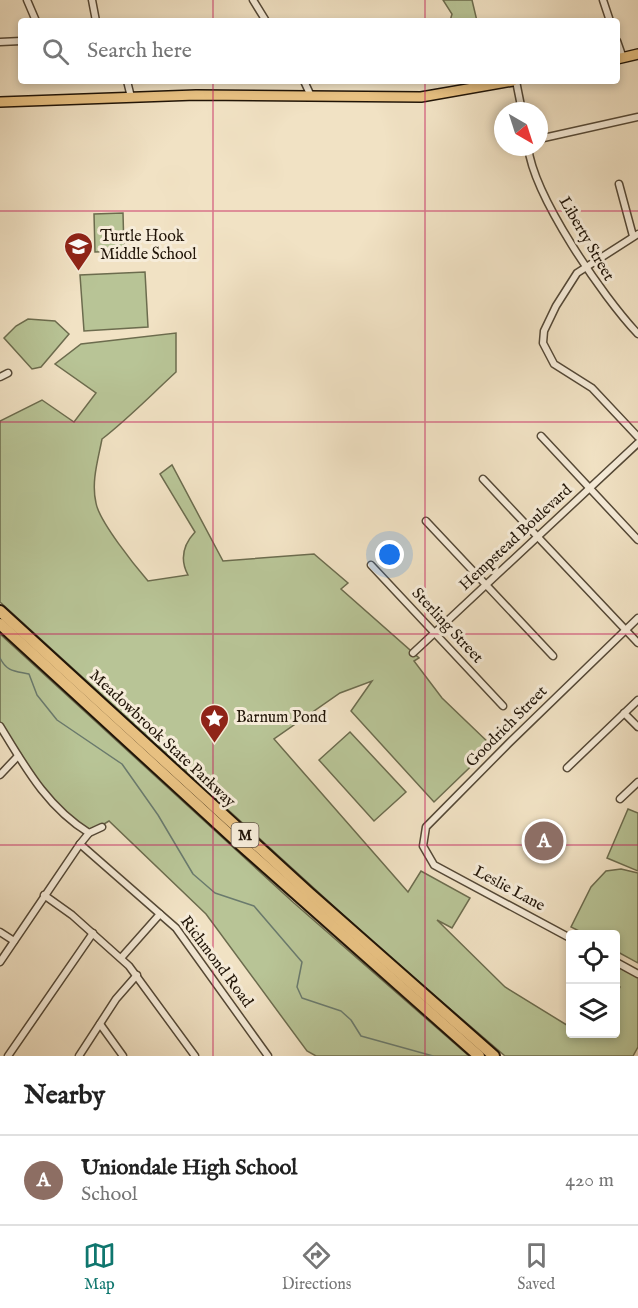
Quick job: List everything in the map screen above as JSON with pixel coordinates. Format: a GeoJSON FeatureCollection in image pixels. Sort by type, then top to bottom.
{"type":"FeatureCollection","features":[{"type":"Feature","properties":{"kind":"highway","name":"Meadowbrook State Parkway"},"geometry":{"type":"LineString","coordinates":[[0,611],[285,871],[494,1056]]}},
{"type":"Feature","properties":{"kind":"highway","name":"Meadowbrook State Parkway"},"geometry":{"type":"LineString","coordinates":[[0,624],[241,845],[479,1056]]}},
{"type":"Feature","properties":{"kind":"main road"},"geometry":{"type":"LineString","coordinates":[[620,58],[638,54]]}},
{"type":"Feature","properties":{"kind":"main road"},"geometry":{"type":"LineString","coordinates":[[0,102],[131,97],[421,97],[497,84]]}},
{"type":"Feature","properties":{"kind":"street"},"geometry":{"type":"LineString","coordinates":[[27,0],[35,18]]}},
{"type":"Feature","properties":{"kind":"street"},"geometry":{"type":"LineString","coordinates":[[92,0],[95,18]]}},
{"type":"Feature","properties":{"kind":"street"},"geometry":{"type":"LineString","coordinates":[[603,0],[609,18]]}},
{"type":"Feature","properties":{"kind":"street"},"geometry":{"type":"LineString","coordinates":[[255,1],[264,18]]}},
{"type":"Feature","properties":{"kind":"street"},"geometry":{"type":"LineString","coordinates":[[0,42],[18,41]]}},
{"type":"Feature","properties":{"kind":"street"},"geometry":{"type":"LineString","coordinates":[[128,84],[131,97]]}},
{"type":"Feature","properties":{"kind":"street"},"geometry":{"type":"LineString","coordinates":[[305,84],[311,96]]}},
{"type":"Feature","properties":{"kind":"street"},"geometry":{"type":"LineString","coordinates":[[516,84],[520,102]]}},
{"type":"Feature","properties":{"kind":"street"},"geometry":{"type":"LineString","coordinates":[[548,137],[638,117]]}},
{"type":"Feature","properties":{"kind":"street","name":"Liberty Street"},"geometry":{"type":"LineString","coordinates":[[531,156],[540,185],[586,266],[605,297],[638,334]]}},
{"type":"Feature","properties":{"kind":"street"},"geometry":{"type":"LineString","coordinates":[[619,184],[636,235],[586,266],[567,285],[544,331],[544,350],[554,364],[592,388],[638,437]]}},
{"type":"Feature","properties":{"kind":"street"},"geometry":{"type":"LineString","coordinates":[[0,377],[8,373]]}},
{"type":"Feature","properties":{"kind":"street"},"geometry":{"type":"LineString","coordinates":[[541,436],[638,540]]}},
{"type":"Feature","properties":{"kind":"street","name":"Hempstead Boulevard"},"geometry":{"type":"LineString","coordinates":[[413,653],[638,443]]}},
{"type":"Feature","properties":{"kind":"street"},"geometry":{"type":"LineString","coordinates":[[483,479],[638,643]]}},
{"type":"Feature","properties":{"kind":"street"},"geometry":{"type":"LineString","coordinates":[[426,521],[553,656]]}},
{"type":"Feature","properties":{"kind":"street","name":"Sterling Street"},"geometry":{"type":"LineString","coordinates":[[371,565],[503,706]]}},
{"type":"Feature","properties":{"kind":"street","name":"Goodrich Street"},"geometry":{"type":"LineString","coordinates":[[434,864],[423,846],[426,827],[638,618]]}},
{"type":"Feature","properties":{"kind":"street"},"geometry":{"type":"LineString","coordinates":[[567,768],[638,700]]}},
{"type":"Feature","properties":{"kind":"street"},"geometry":{"type":"LineString","coordinates":[[624,713],[638,727]]}},
{"type":"Feature","properties":{"kind":"street"},"geometry":{"type":"LineString","coordinates":[[0,726],[48,799],[68,819],[89,833]]}},
{"type":"Feature","properties":{"kind":"street"},"geometry":{"type":"LineString","coordinates":[[0,775],[18,756]]}},
{"type":"Feature","properties":{"kind":"street"},"geometry":{"type":"LineString","coordinates":[[620,799],[638,782]]}},
{"type":"Feature","properties":{"kind":"street"},"geometry":{"type":"LineString","coordinates":[[0,962],[80,844],[89,833],[102,827]]}},
{"type":"Feature","properties":{"kind":"street","name":"Richmond Road"},"geometry":{"type":"LineString","coordinates":[[80,844],[182,936],[268,1056]]}},
{"type":"Feature","properties":{"kind":"street","name":"Leslie Lane"},"geometry":{"type":"LineString","coordinates":[[434,864],[566,936]]}},
{"type":"Feature","properties":{"kind":"street"},"geometry":{"type":"LineString","coordinates":[[44,896],[93,933],[121,958],[137,975],[195,1056]]}},
{"type":"Feature","properties":{"kind":"street"},"geometry":{"type":"LineString","coordinates":[[121,958],[160,914]]}},
{"type":"Feature","properties":{"kind":"street"},"geometry":{"type":"LineString","coordinates":[[0,932],[14,941]]}},
{"type":"Feature","properties":{"kind":"street"},"geometry":{"type":"LineString","coordinates":[[8,1056],[93,933]]}},
{"type":"Feature","properties":{"kind":"street"},"geometry":{"type":"LineString","coordinates":[[620,965],[638,975]]}},
{"type":"Feature","properties":{"kind":"street"},"geometry":{"type":"LineString","coordinates":[[79,1056],[137,975]]}},
{"type":"Feature","properties":{"kind":"street"},"geometry":{"type":"LineString","coordinates":[[100,1024],[123,1056]]}},
{"type":"Feature","properties":{"kind":"green space"},"geometry":{"type":"Polygon","coordinates":[[[443,0],[472,0],[476,18],[451,18],[452,14],[443,0]]]}},
{"type":"Feature","properties":{"kind":"green space"},"geometry":{"type":"Polygon","coordinates":[[[123,213],[124,251],[95,252],[94,214],[123,213]]]}},
{"type":"Feature","properties":{"kind":"green space"},"geometry":{"type":"Polygon","coordinates":[[[145,272],[148,327],[84,331],[80,275],[145,272]]]}},
{"type":"Feature","properties":{"kind":"green space"},"geometry":{"type":"Polygon","coordinates":[[[28,319],[55,321],[69,334],[41,367],[32,369],[4,338],[16,326],[28,319]]]}},
{"type":"Feature","properties":{"kind":"green space"},"geometry":{"type":"Polygon","coordinates":[[[176,333],[176,372],[102,439],[94,487],[96,503],[110,532],[127,554],[148,581],[188,575],[184,564],[184,553],[185,547],[195,532],[160,474],[172,465],[223,561],[314,554],[348,583],[341,589],[419,658],[414,661],[442,698],[492,746],[434,802],[351,711],[372,681],[340,693],[274,739],[408,892],[421,871],[470,898],[452,928],[437,920],[505,987],[566,1025],[566,1038],[620,1038],[620,965],[638,974],[638,1047],[633,1056],[505,1056],[384,952],[0,602],[0,421],[42,400],[74,422],[96,393],[55,364],[81,344],[176,333]]]}},
{"type":"Feature","properties":{"kind":"green space"},"geometry":{"type":"Polygon","coordinates":[[[0,634],[294,903],[469,1056],[316,1056],[307,1051],[206,914],[109,821],[89,833],[48,799],[0,726],[0,634]]]}},
{"type":"Feature","properties":{"kind":"green space"},"geometry":{"type":"Polygon","coordinates":[[[350,732],[406,792],[374,821],[319,760],[350,732]]]}},
{"type":"Feature","properties":{"kind":"green space"},"geometry":{"type":"Polygon","coordinates":[[[628,809],[638,813],[638,871],[607,858],[628,809]]]}},
{"type":"Feature","properties":{"kind":"green space"},"geometry":{"type":"Polygon","coordinates":[[[621,869],[638,873],[638,963],[620,953],[620,930],[577,930],[571,927],[591,887],[606,871],[621,869]]]}},
{"type":"Feature","properties":{"kind":"waterway"},"geometry":{"type":"LineString","coordinates":[[0,658],[9,668],[29,674],[37,695],[57,720],[122,764],[158,815],[193,874],[215,893],[254,906],[302,962],[297,987],[302,998],[341,1011],[351,1020],[361,1036],[433,1056]]}},
{"type":"Feature","properties":{"kind":"place","name":"Turtle Hook Middle School"},"geometry":{"type":"Point","coordinates":[79,272]}},
{"type":"Feature","properties":{"kind":"place","name":"Barnum Pond"},"geometry":{"type":"Point","coordinates":[215,744]}},
{"type":"Feature","properties":{"kind":"place","name":"Uniondale High School"},"geometry":{"type":"Point","coordinates":[544,841]}}]}
